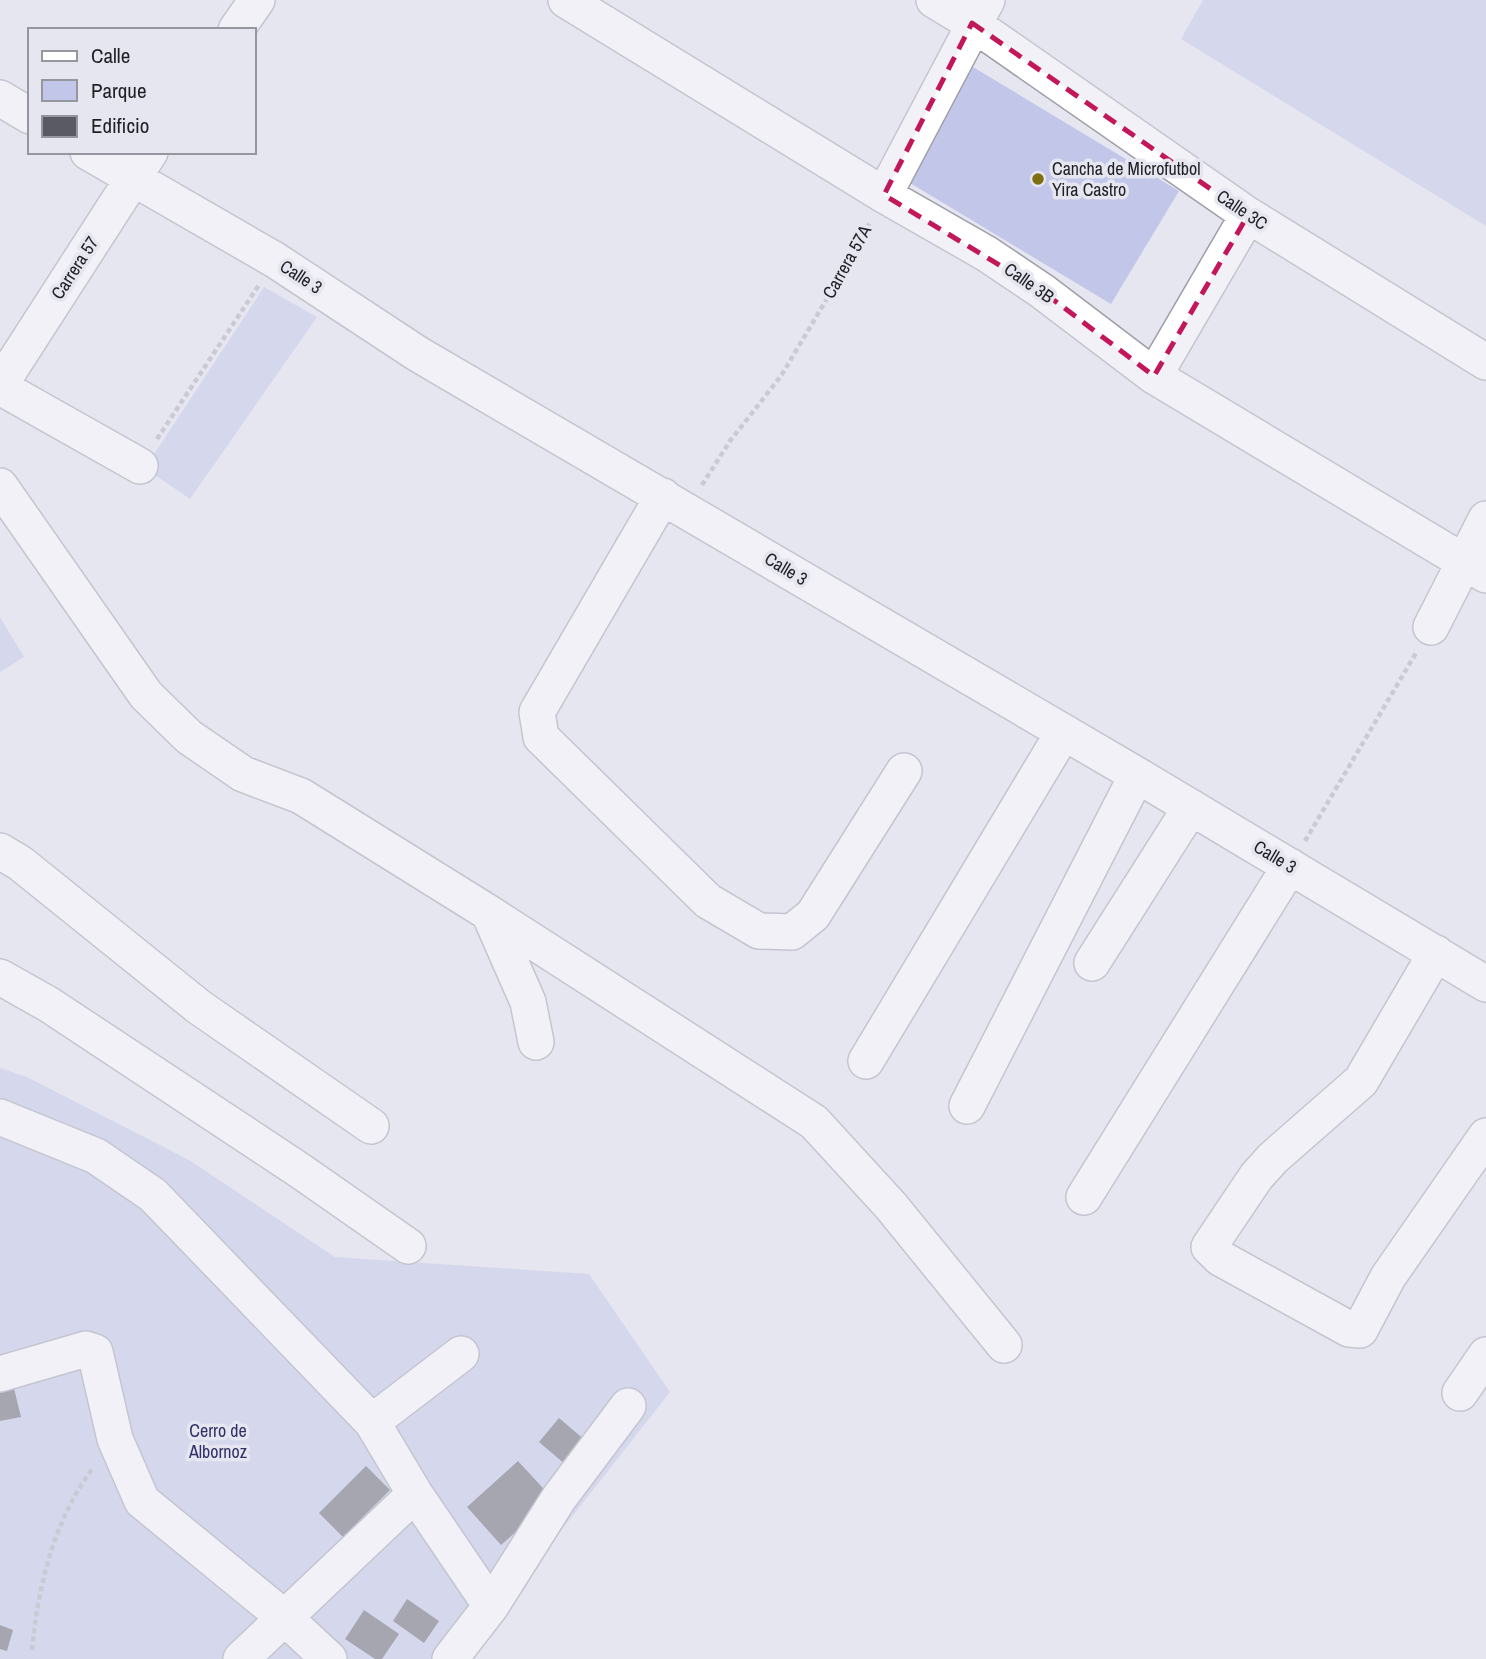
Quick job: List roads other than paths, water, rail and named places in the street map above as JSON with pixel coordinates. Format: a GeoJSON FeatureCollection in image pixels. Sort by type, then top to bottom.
{"type":"FeatureCollection","features":[{"type":"Feature","properties":{"kind":"street"},"geometry":{"type":"LineString","coordinates":[[237,28],[257,0]]}},
{"type":"Feature","properties":{"kind":"street","name":"Calle 3B"},"geometry":{"type":"LineString","coordinates":[[566,0],[884,195],[987,254],[1042,291],[1154,376],[1474,569]]}},
{"type":"Feature","properties":{"kind":"street","name":"Calle 3C"},"geometry":{"type":"LineString","coordinates":[[934,0],[980,12],[1248,215],[1486,362]]}},
{"type":"Feature","properties":{"kind":"street"},"geometry":{"type":"LineString","coordinates":[[884,195],[980,12]]}},
{"type":"Feature","properties":{"kind":"street"},"geometry":{"type":"LineString","coordinates":[[0,98],[28,115]]}},
{"type":"Feature","properties":{"kind":"street","name":"Calle 3"},"geometry":{"type":"LineString","coordinates":[[96,154],[141,166],[275,260],[418,354],[1137,775],[1486,984]]}},
{"type":"Feature","properties":{"kind":"street","name":"Carrera 57"},"geometry":{"type":"LineString","coordinates":[[0,386],[141,166]]}},
{"type":"Feature","properties":{"kind":"street"},"geometry":{"type":"LineString","coordinates":[[1154,376],[1248,215]]}},
{"type":"Feature","properties":{"kind":"street"},"geometry":{"type":"LineString","coordinates":[[0,386],[139,466]]}},
{"type":"Feature","properties":{"kind":"street"},"geometry":{"type":"LineString","coordinates":[[0,486],[146,695],[189,737],[243,774],[301,796],[814,1122],[891,1206],[1004,1345]]}},
{"type":"Feature","properties":{"kind":"street"},"geometry":{"type":"LineString","coordinates":[[675,503],[537,712],[541,737],[708,901],[759,931],[792,932],[813,915],[904,771]]}},
{"type":"Feature","properties":{"kind":"street"},"geometry":{"type":"LineString","coordinates":[[1431,627],[1474,569],[1486,519]]}},
{"type":"Feature","properties":{"kind":"street"},"geometry":{"type":"LineString","coordinates":[[866,1061],[1063,733]]}},
{"type":"Feature","properties":{"kind":"street"},"geometry":{"type":"LineString","coordinates":[[967,1106],[1137,775]]}},
{"type":"Feature","properties":{"kind":"street"},"geometry":{"type":"LineString","coordinates":[[1092,963],[1191,807]]}},
{"type":"Feature","properties":{"kind":"street"},"geometry":{"type":"LineString","coordinates":[[0,851],[20,863],[199,1007],[371,1126]]}},
{"type":"Feature","properties":{"kind":"street"},"geometry":{"type":"LineString","coordinates":[[1084,1197],[1290,866]]}},
{"type":"Feature","properties":{"kind":"street"},"geometry":{"type":"LineString","coordinates":[[489,913],[528,1002],[536,1042]]}},
{"type":"Feature","properties":{"kind":"street"},"geometry":{"type":"LineString","coordinates":[[1436,953],[1361,1081],[1273,1158],[1256,1177],[1209,1247],[1220,1258],[1337,1323],[1349,1329],[1360,1330],[1388,1277],[1486,1136]]}},
{"type":"Feature","properties":{"kind":"street"},"geometry":{"type":"LineString","coordinates":[[0,977],[48,1004],[299,1170],[408,1246]]}},
{"type":"Feature","properties":{"kind":"street"},"geometry":{"type":"LineString","coordinates":[[0,1117],[96,1156],[153,1195],[372,1422],[415,1494],[491,1606]]}},
{"type":"Feature","properties":{"kind":"street"},"geometry":{"type":"LineString","coordinates":[[0,1374],[86,1349],[94,1352],[115,1439],[142,1500],[285,1618],[329,1659]]}},
{"type":"Feature","properties":{"kind":"street"},"geometry":{"type":"LineString","coordinates":[[372,1422],[461,1354]]}},
{"type":"Feature","properties":{"kind":"street"},"geometry":{"type":"LineString","coordinates":[[1460,1394],[1486,1355]]}},
{"type":"Feature","properties":{"kind":"street"},"geometry":{"type":"LineString","coordinates":[[450,1659],[491,1606],[559,1498],[628,1406]]}},
{"type":"Feature","properties":{"kind":"street"},"geometry":{"type":"LineString","coordinates":[[241,1659],[415,1494]]}},
{"type":"Feature","properties":{"kind":"place","name":"Cancha de Microfutbol Yira Castro"},"geometry":{"type":"Point","coordinates":[1038,179]}},
{"type":"Feature","properties":{"kind":"park label","name":"Cerro de Albornoz"},"geometry":{"type":"Point","coordinates":[218,1441]}}]}
